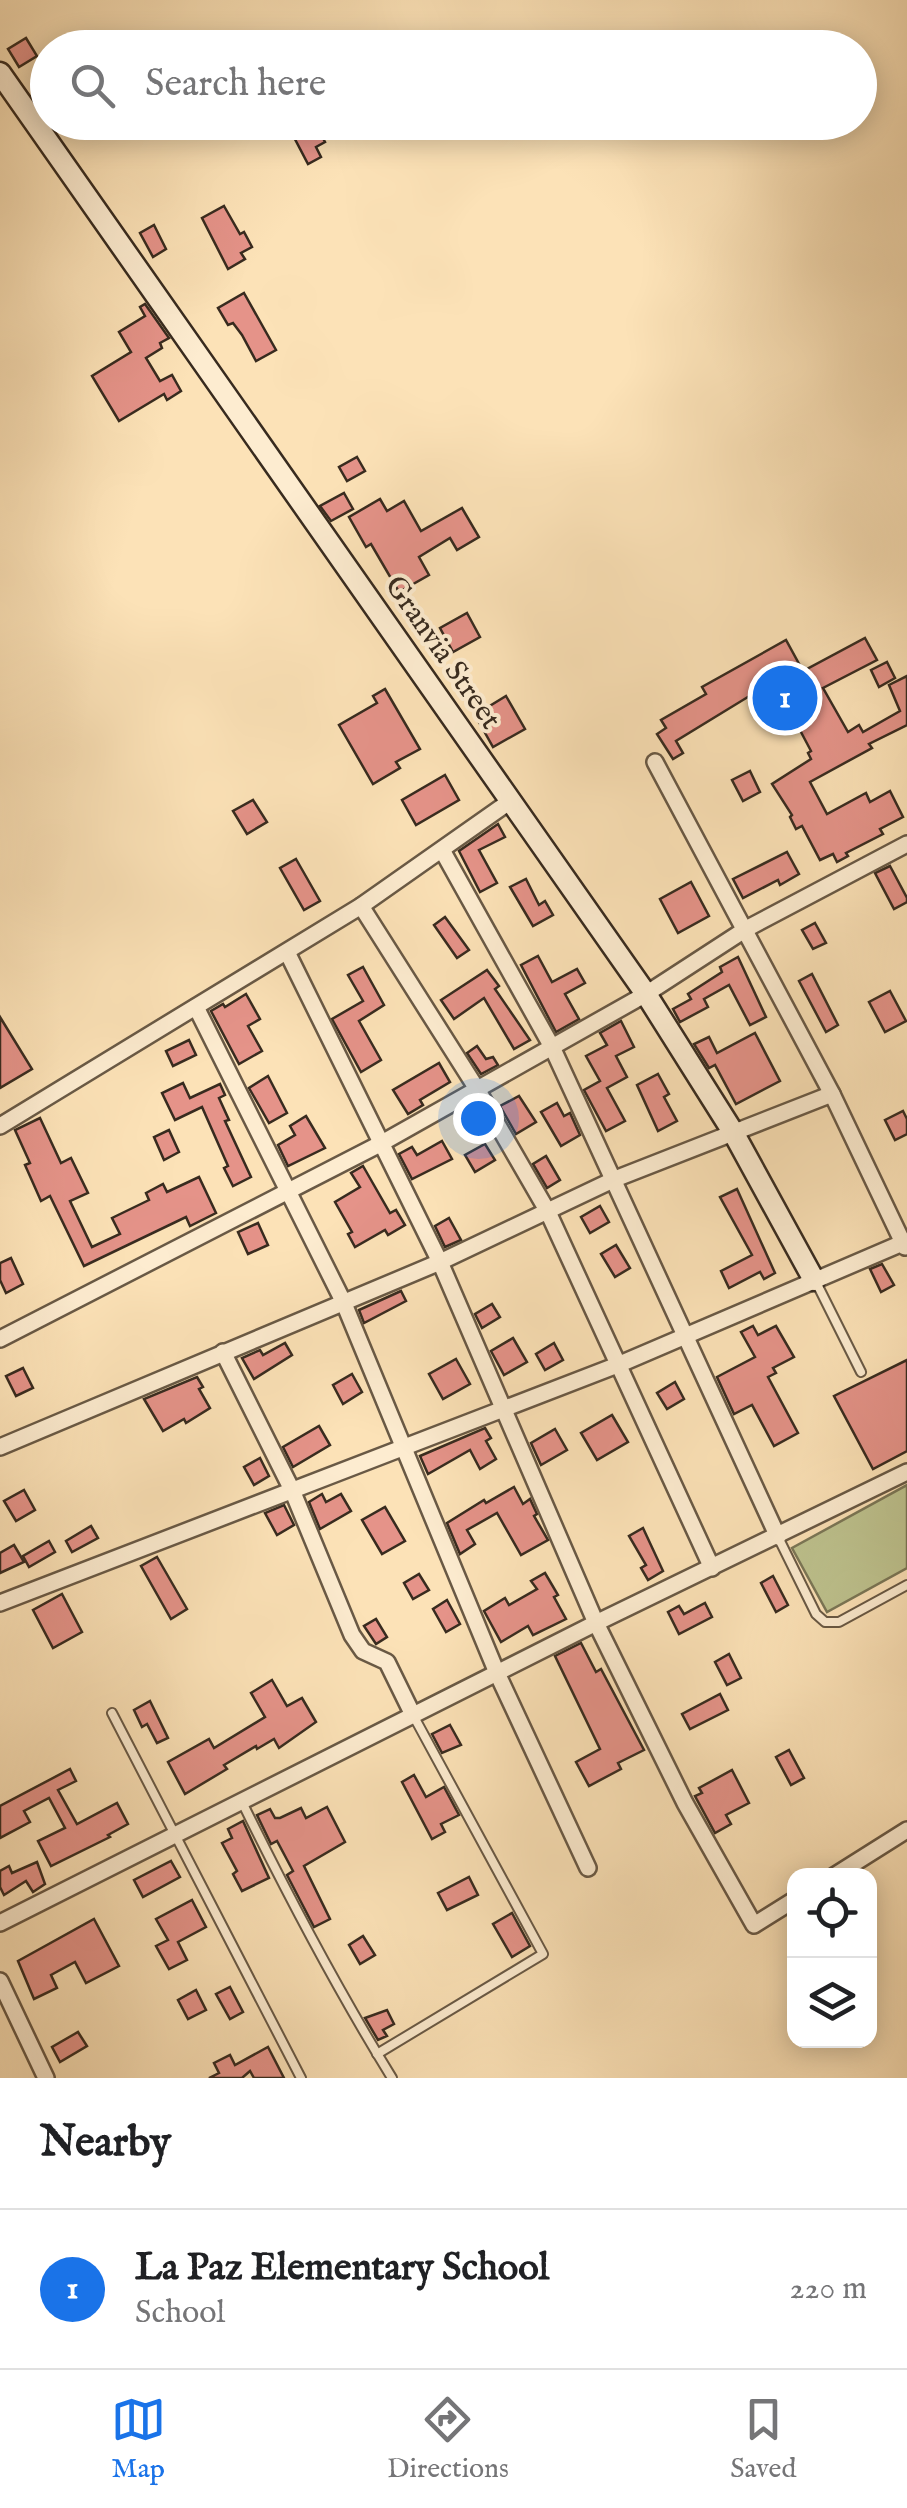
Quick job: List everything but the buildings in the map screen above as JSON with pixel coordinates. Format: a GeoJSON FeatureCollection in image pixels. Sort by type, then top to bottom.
{"type":"FeatureCollection","features":[{"type":"Feature","properties":{"kind":"street","name":"Granvia Street"},"geometry":{"type":"LineString","coordinates":[[0,73],[30,116]]}},
{"type":"Feature","properties":{"kind":"street","name":"Granvia Street"},"geometry":{"type":"LineString","coordinates":[[47,140],[646,994],[733,1132],[814,1280]]}},
{"type":"Feature","properties":{"kind":"street"},"geometry":{"type":"LineString","coordinates":[[0,1603],[620,1364],[906,1244],[832,1094],[656,762]]}},
{"type":"Feature","properties":{"kind":"street"},"geometry":{"type":"LineString","coordinates":[[0,1126],[361,906],[509,802]]}},
{"type":"Feature","properties":{"kind":"street"},"geometry":{"type":"LineString","coordinates":[[0,1339],[380,1144],[646,994],[746,929],[907,844]]}},
{"type":"Feature","properties":{"kind":"street"},"geometry":{"type":"LineString","coordinates":[[442,850],[552,1047],[778,1537]]}},
{"type":"Feature","properties":{"kind":"street"},"geometry":{"type":"LineString","coordinates":[[361,906],[478,1088],[548,1212],[712,1568]]}},
{"type":"Feature","properties":{"kind":"street"},"geometry":{"type":"LineString","coordinates":[[288,952],[440,1262],[596,1623],[686,1803],[754,1925],[787,1904]]}},
{"type":"Feature","properties":{"kind":"street"},"geometry":{"type":"LineString","coordinates":[[196,1007],[343,1301],[497,1672],[588,1868]]}},
{"type":"Feature","properties":{"kind":"street"},"geometry":{"type":"LineString","coordinates":[[0,1448],[440,1262],[615,1179],[832,1094]]}},
{"type":"Feature","properties":{"kind":"street"},"geometry":{"type":"LineString","coordinates":[[223,1352],[292,1490],[352,1635],[363,1651],[386,1662],[413,1715]]}},
{"type":"Feature","properties":{"kind":"street"},"geometry":{"type":"LineString","coordinates":[[0,1923],[497,1672],[907,1472]]}},
{"type":"Feature","properties":{"kind":"street"},"geometry":{"type":"LineString","coordinates":[[847,1868],[907,1830]]}},
{"type":"Feature","properties":{"kind":"street"},"geometry":{"type":"LineString","coordinates":[[0,1981],[46,2078]]}},
{"type":"Feature","properties":{"kind":"lane"},"geometry":{"type":"LineString","coordinates":[[814,1280],[861,1372]]}},
{"type":"Feature","properties":{"kind":"lane"},"geometry":{"type":"LineString","coordinates":[[778,1537],[816,1614],[826,1622],[839,1622],[907,1585]]}},
{"type":"Feature","properties":{"kind":"lane"},"geometry":{"type":"LineString","coordinates":[[112,1713],[301,2078]]}},
{"type":"Feature","properties":{"kind":"lane"},"geometry":{"type":"LineString","coordinates":[[377,2054],[543,1954],[413,1715]]}},
{"type":"Feature","properties":{"kind":"lane"},"geometry":{"type":"LineString","coordinates":[[242,1802],[282,1884],[392,2078]]}},
{"type":"Feature","properties":{"kind":"green space"},"geometry":{"type":"Polygon","coordinates":[[[907,1485],[907,1568],[827,1612],[792,1548],[907,1485]]]}},
{"type":"Feature","properties":{"kind":"place","name":"La Paz Elementary School"},"geometry":{"type":"Point","coordinates":[785,698]}}]}
